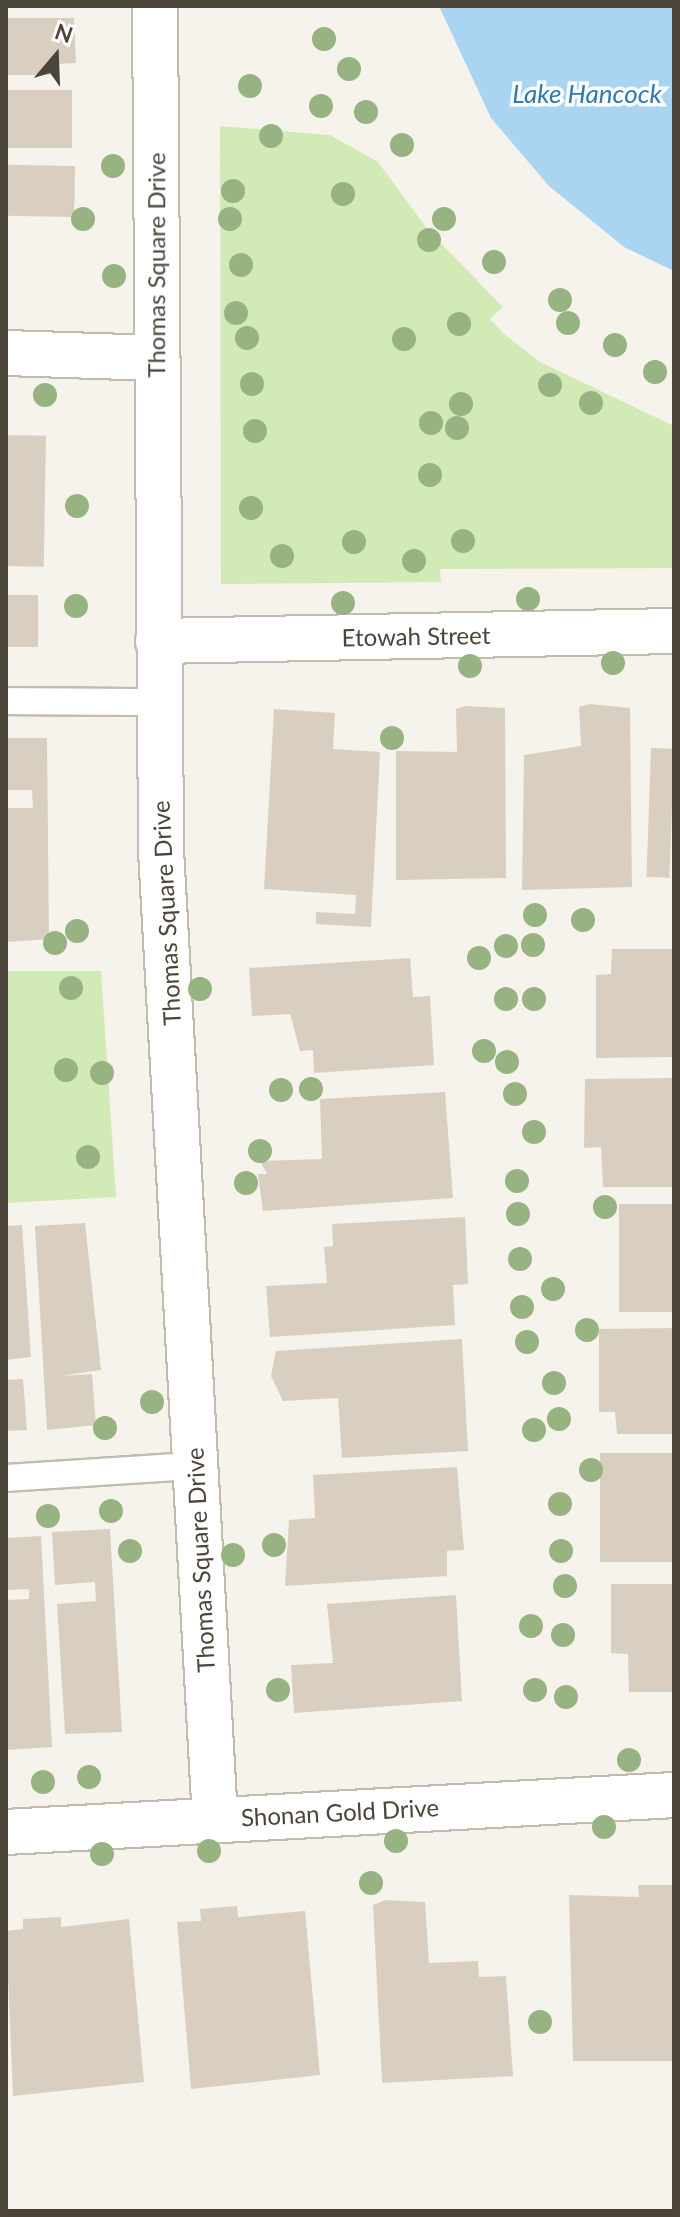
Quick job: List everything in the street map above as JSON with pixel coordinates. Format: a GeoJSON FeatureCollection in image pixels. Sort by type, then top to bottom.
{"type":"FeatureCollection","features":[{"type":"Feature","properties":{"kind":"street","name":"Thomas Square Drive"},"geometry":{"type":"LineString","coordinates":[[155,6],[158,702],[194,1466],[215,1818]]}},
{"type":"Feature","properties":{"kind":"street"},"geometry":{"type":"LineString","coordinates":[[6,353],[157,358]]}},
{"type":"Feature","properties":{"kind":"street","name":"Etowah Street"},"geometry":{"type":"LineString","coordinates":[[158,641],[674,631]]}},
{"type":"Feature","properties":{"kind":"street","name":"Shonan Gold Drive"},"geometry":{"type":"LineString","coordinates":[[6,1832],[215,1818],[674,1795]]}},
{"type":"Feature","properties":{"kind":"lane"},"geometry":{"type":"LineString","coordinates":[[6,701],[158,702]]}},
{"type":"Feature","properties":{"kind":"lane"},"geometry":{"type":"LineString","coordinates":[[6,1478],[194,1466]]}},
{"type":"Feature","properties":{"kind":"green space"},"geometry":{"type":"Polygon","coordinates":[[[220,126],[330,135],[378,162],[428,230],[503,307],[490,319],[504,334],[540,362],[674,426],[674,568],[440,569],[441,582],[221,584],[220,126]]]}},
{"type":"Feature","properties":{"kind":"green space"},"geometry":{"type":"Polygon","coordinates":[[[6,971],[101,971],[116,1197],[6,1203],[6,971]]]}},
{"type":"Feature","properties":{"kind":"water","name":"Lake Hancock"},"geometry":{"type":"Polygon","coordinates":[[[439,6],[674,6],[674,271],[624,247],[549,186],[491,118],[439,6]]]}},
{"type":"Feature","properties":{"kind":"building"},"geometry":{"type":"Polygon","coordinates":[[[6,18],[74,18],[76,63],[58,64],[59,75],[6,75],[6,18]]]}},
{"type":"Feature","properties":{"kind":"building"},"geometry":{"type":"Polygon","coordinates":[[[6,90],[72,90],[72,148],[6,148],[6,90]]]}},
{"type":"Feature","properties":{"kind":"building"},"geometry":{"type":"Polygon","coordinates":[[[6,165],[75,166],[74,217],[6,216],[6,165]]]}},
{"type":"Feature","properties":{"kind":"building"},"geometry":{"type":"Polygon","coordinates":[[[6,435],[46,436],[44,567],[6,566],[6,435]]]}},
{"type":"Feature","properties":{"kind":"building"},"geometry":{"type":"Polygon","coordinates":[[[6,595],[38,595],[38,647],[6,647],[6,595]]]}},
{"type":"Feature","properties":{"kind":"building"},"geometry":{"type":"Polygon","coordinates":[[[590,704],[630,708],[632,887],[522,890],[524,755],[581,746],[579,707],[590,704]]]}},
{"type":"Feature","properties":{"kind":"building"},"geometry":{"type":"Polygon","coordinates":[[[465,706],[505,708],[506,878],[396,880],[396,751],[457,752],[456,709],[465,706]]]}},
{"type":"Feature","properties":{"kind":"building"},"geometry":{"type":"Polygon","coordinates":[[[274,709],[335,713],[333,749],[380,752],[371,927],[316,924],[316,912],[355,914],[356,895],[264,889],[274,709]]]}},
{"type":"Feature","properties":{"kind":"building"},"geometry":{"type":"Polygon","coordinates":[[[6,738],[47,738],[49,939],[6,942],[6,808],[33,808],[32,790],[6,790],[6,738]]]}},
{"type":"Feature","properties":{"kind":"building"},"geometry":{"type":"Polygon","coordinates":[[[651,748],[674,749],[669,878],[646,877],[651,748]]]}},
{"type":"Feature","properties":{"kind":"building"},"geometry":{"type":"Polygon","coordinates":[[[612,949],[674,949],[674,1057],[596,1058],[596,975],[611,974],[612,949]]]}},
{"type":"Feature","properties":{"kind":"building"},"geometry":{"type":"Polygon","coordinates":[[[410,958],[413,997],[430,996],[434,1065],[314,1073],[313,1050],[300,1051],[290,1014],[252,1016],[249,968],[410,958]]]}},
{"type":"Feature","properties":{"kind":"building"},"geometry":{"type":"Polygon","coordinates":[[[674,1078],[674,1187],[603,1187],[601,1147],[584,1148],[585,1079],[674,1078]]]}},
{"type":"Feature","properties":{"kind":"building"},"geometry":{"type":"Polygon","coordinates":[[[445,1092],[453,1198],[263,1211],[258,1174],[267,1174],[260,1161],[322,1159],[320,1099],[445,1092]]]}},
{"type":"Feature","properties":{"kind":"building"},"geometry":{"type":"Polygon","coordinates":[[[619,1204],[674,1204],[674,1312],[619,1312],[619,1204]]]}},
{"type":"Feature","properties":{"kind":"building"},"geometry":{"type":"Polygon","coordinates":[[[465,1217],[468,1284],[453,1285],[455,1325],[270,1337],[266,1286],[327,1283],[324,1247],[333,1246],[332,1224],[465,1217]]]}},
{"type":"Feature","properties":{"kind":"building"},"geometry":{"type":"Polygon","coordinates":[[[85,1223],[101,1370],[60,1376],[92,1374],[96,1425],[47,1430],[35,1226],[85,1223]]]}},
{"type":"Feature","properties":{"kind":"building"},"geometry":{"type":"Polygon","coordinates":[[[22,1225],[31,1357],[6,1360],[6,1226],[22,1225]]]}},
{"type":"Feature","properties":{"kind":"building"},"geometry":{"type":"Polygon","coordinates":[[[674,1328],[674,1434],[617,1434],[615,1412],[599,1412],[599,1329],[674,1328]]]}},
{"type":"Feature","properties":{"kind":"building"},"geometry":{"type":"Polygon","coordinates":[[[462,1339],[468,1451],[342,1458],[338,1398],[283,1401],[271,1376],[276,1351],[462,1339]]]}},
{"type":"Feature","properties":{"kind":"building"},"geometry":{"type":"Polygon","coordinates":[[[23,1379],[27,1430],[6,1431],[6,1380],[23,1379]]]}},
{"type":"Feature","properties":{"kind":"building"},"geometry":{"type":"Polygon","coordinates":[[[600,1453],[674,1453],[674,1562],[600,1562],[600,1453]]]}},
{"type":"Feature","properties":{"kind":"building"},"geometry":{"type":"Polygon","coordinates":[[[457,1467],[464,1550],[447,1551],[447,1576],[285,1586],[289,1520],[315,1518],[313,1475],[457,1467]]]}},
{"type":"Feature","properties":{"kind":"building"},"geometry":{"type":"Polygon","coordinates":[[[110,1529],[122,1732],[65,1734],[57,1604],[96,1601],[95,1582],[55,1585],[52,1532],[110,1529]]]}},
{"type":"Feature","properties":{"kind":"building"},"geometry":{"type":"Polygon","coordinates":[[[41,1536],[52,1747],[6,1750],[6,1600],[29,1599],[29,1589],[6,1590],[6,1538],[41,1536]]]}},
{"type":"Feature","properties":{"kind":"building"},"geometry":{"type":"Polygon","coordinates":[[[611,1584],[674,1584],[674,1692],[629,1692],[628,1654],[611,1653],[611,1584]]]}},
{"type":"Feature","properties":{"kind":"building"},"geometry":{"type":"Polygon","coordinates":[[[456,1595],[462,1701],[294,1713],[291,1665],[333,1663],[327,1604],[456,1595]]]}},
{"type":"Feature","properties":{"kind":"building"},"geometry":{"type":"Polygon","coordinates":[[[638,1885],[674,1885],[674,2061],[573,2061],[569,1895],[639,1897],[638,1885]]]}},
{"type":"Feature","properties":{"kind":"building"},"geometry":{"type":"Polygon","coordinates":[[[386,1900],[425,1902],[429,1963],[478,1961],[479,1977],[506,1976],[513,2076],[382,2083],[373,1905],[386,1900]]]}},
{"type":"Feature","properties":{"kind":"building"},"geometry":{"type":"Polygon","coordinates":[[[237,1906],[238,1917],[305,1911],[320,2075],[191,2089],[177,1922],[201,1921],[200,1909],[237,1906]]]}},
{"type":"Feature","properties":{"kind":"building"},"geometry":{"type":"Polygon","coordinates":[[[61,1917],[61,1927],[129,1919],[144,2082],[13,2096],[6,1931],[23,1929],[23,1919],[61,1917]]]}}]}
